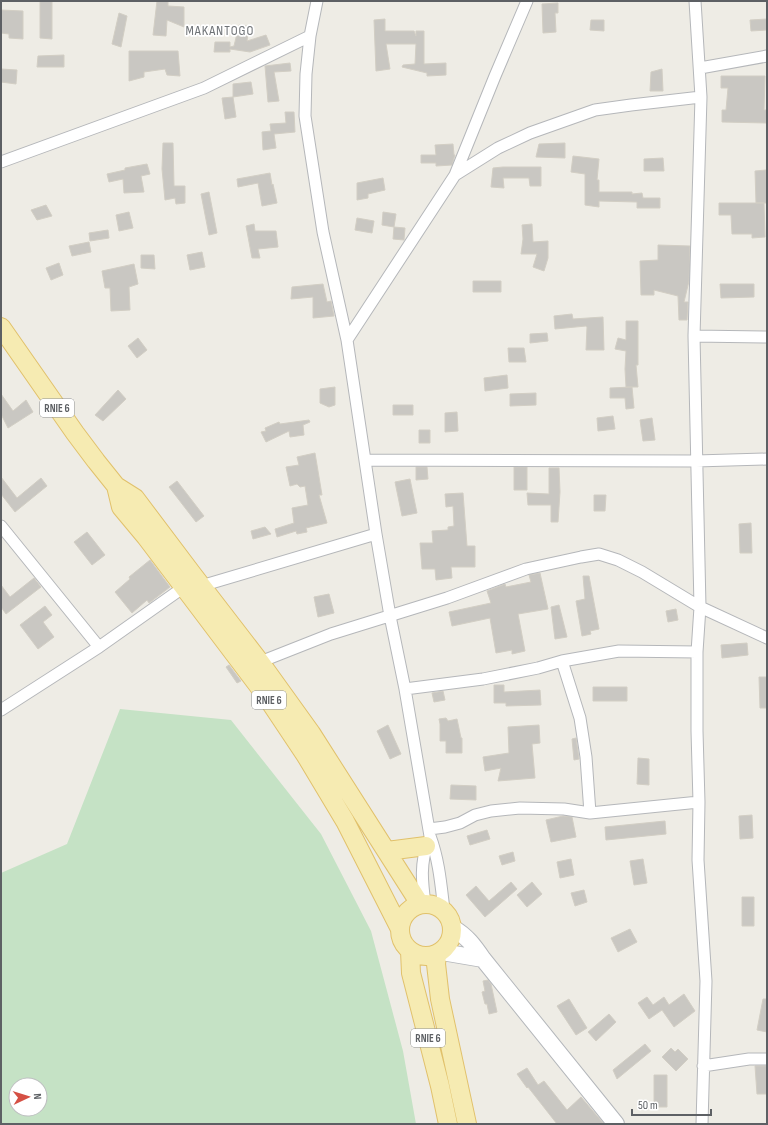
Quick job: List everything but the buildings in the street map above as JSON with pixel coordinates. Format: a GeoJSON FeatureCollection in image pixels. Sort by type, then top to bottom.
{"type":"FeatureCollection","features":[{"type":"Feature","properties":{"kind":"main road","name":"RNIE 6"},"geometry":{"type":"LineString","coordinates":[[1,327],[75,433],[116,486],[121,507],[146,537],[260,662],[311,733],[423,904]]}},
{"type":"Feature","properties":{"kind":"main road","name":"RNIE 6"},"geometry":{"type":"LineString","coordinates":[[193,587],[306,756],[345,821],[400,930],[402,942],[410,951],[411,973],[440,1086],[448,1124]]}},
{"type":"Feature","properties":{"kind":"main road"},"geometry":{"type":"LineString","coordinates":[[387,851],[428,837]]}},
{"type":"Feature","properties":{"kind":"main road"},"geometry":{"type":"LineString","coordinates":[[400,930],[403,918],[410,909],[423,904],[435,905],[444,910],[450,918],[453,928],[449,945],[440,953]]}},
{"type":"Feature","properties":{"kind":"main road"},"geometry":{"type":"LineString","coordinates":[[453,928],[462,933],[472,943],[483,959],[616,1124]]}},
{"type":"Feature","properties":{"kind":"main road"},"geometry":{"type":"LineString","coordinates":[[410,951],[423,957],[440,953],[483,959]]}},
{"type":"Feature","properties":{"kind":"main road","name":"RNIE 6"},"geometry":{"type":"LineString","coordinates":[[440,953],[436,964],[440,999],[467,1124]]}},
{"type":"Feature","properties":{"kind":"street"},"geometry":{"type":"LineString","coordinates":[[317,1],[310,36],[306,74],[305,116],[323,232],[347,340],[376,534],[404,689],[428,837],[435,850],[444,910]]}},
{"type":"Feature","properties":{"kind":"street"},"geometry":{"type":"LineString","coordinates":[[347,340],[455,175],[527,1]]}},
{"type":"Feature","properties":{"kind":"street"},"geometry":{"type":"LineString","coordinates":[[695,1],[701,97],[694,336],[700,607],[697,652],[696,731],[699,802],[698,860],[706,981],[702,1124]]}},
{"type":"Feature","properties":{"kind":"street"},"geometry":{"type":"LineString","coordinates":[[1,162],[204,88],[310,36]]}},
{"type":"Feature","properties":{"kind":"street"},"geometry":{"type":"LineString","coordinates":[[700,68],[767,56]]}},
{"type":"Feature","properties":{"kind":"street"},"geometry":{"type":"LineString","coordinates":[[455,175],[498,148],[530,133],[595,110],[701,97]]}},
{"type":"Feature","properties":{"kind":"street"},"geometry":{"type":"LineString","coordinates":[[694,336],[767,337]]}},
{"type":"Feature","properties":{"kind":"street"},"geometry":{"type":"LineString","coordinates":[[365,460],[767,460]]}},
{"type":"Feature","properties":{"kind":"street"},"geometry":{"type":"LineString","coordinates":[[1,526],[99,647]]}},
{"type":"Feature","properties":{"kind":"street"},"geometry":{"type":"LineString","coordinates":[[1,709],[193,587],[376,534]]}},
{"type":"Feature","properties":{"kind":"street"},"geometry":{"type":"LineString","coordinates":[[260,662],[331,634],[447,598],[526,569],[581,556],[599,554],[618,560],[642,572],[700,607],[767,638]]}},
{"type":"Feature","properties":{"kind":"street"},"geometry":{"type":"LineString","coordinates":[[404,689],[483,679],[538,668],[562,661],[620,651],[697,652]]}},
{"type":"Feature","properties":{"kind":"street"},"geometry":{"type":"LineString","coordinates":[[562,661],[580,718],[586,757],[590,813]]}},
{"type":"Feature","properties":{"kind":"street"},"geometry":{"type":"LineString","coordinates":[[428,837],[475,815],[491,811],[520,808],[564,809],[590,813],[699,802]]}},
{"type":"Feature","properties":{"kind":"street"},"geometry":{"type":"LineString","coordinates":[[423,904],[422,872],[428,837]]}},
{"type":"Feature","properties":{"kind":"street"},"geometry":{"type":"LineString","coordinates":[[703,1066],[749,1059],[767,1059]]}},
{"type":"Feature","properties":{"kind":"green space"},"geometry":{"type":"Polygon","coordinates":[[[120,709],[231,720],[321,834],[371,931],[403,1051],[416,1124],[1,1124],[1,873],[67,844],[120,709]]]}},
{"type":"Feature","properties":{"kind":"district","name":"MAKANTOGO"},"geometry":{"type":"Point","coordinates":[220,30]}}]}
